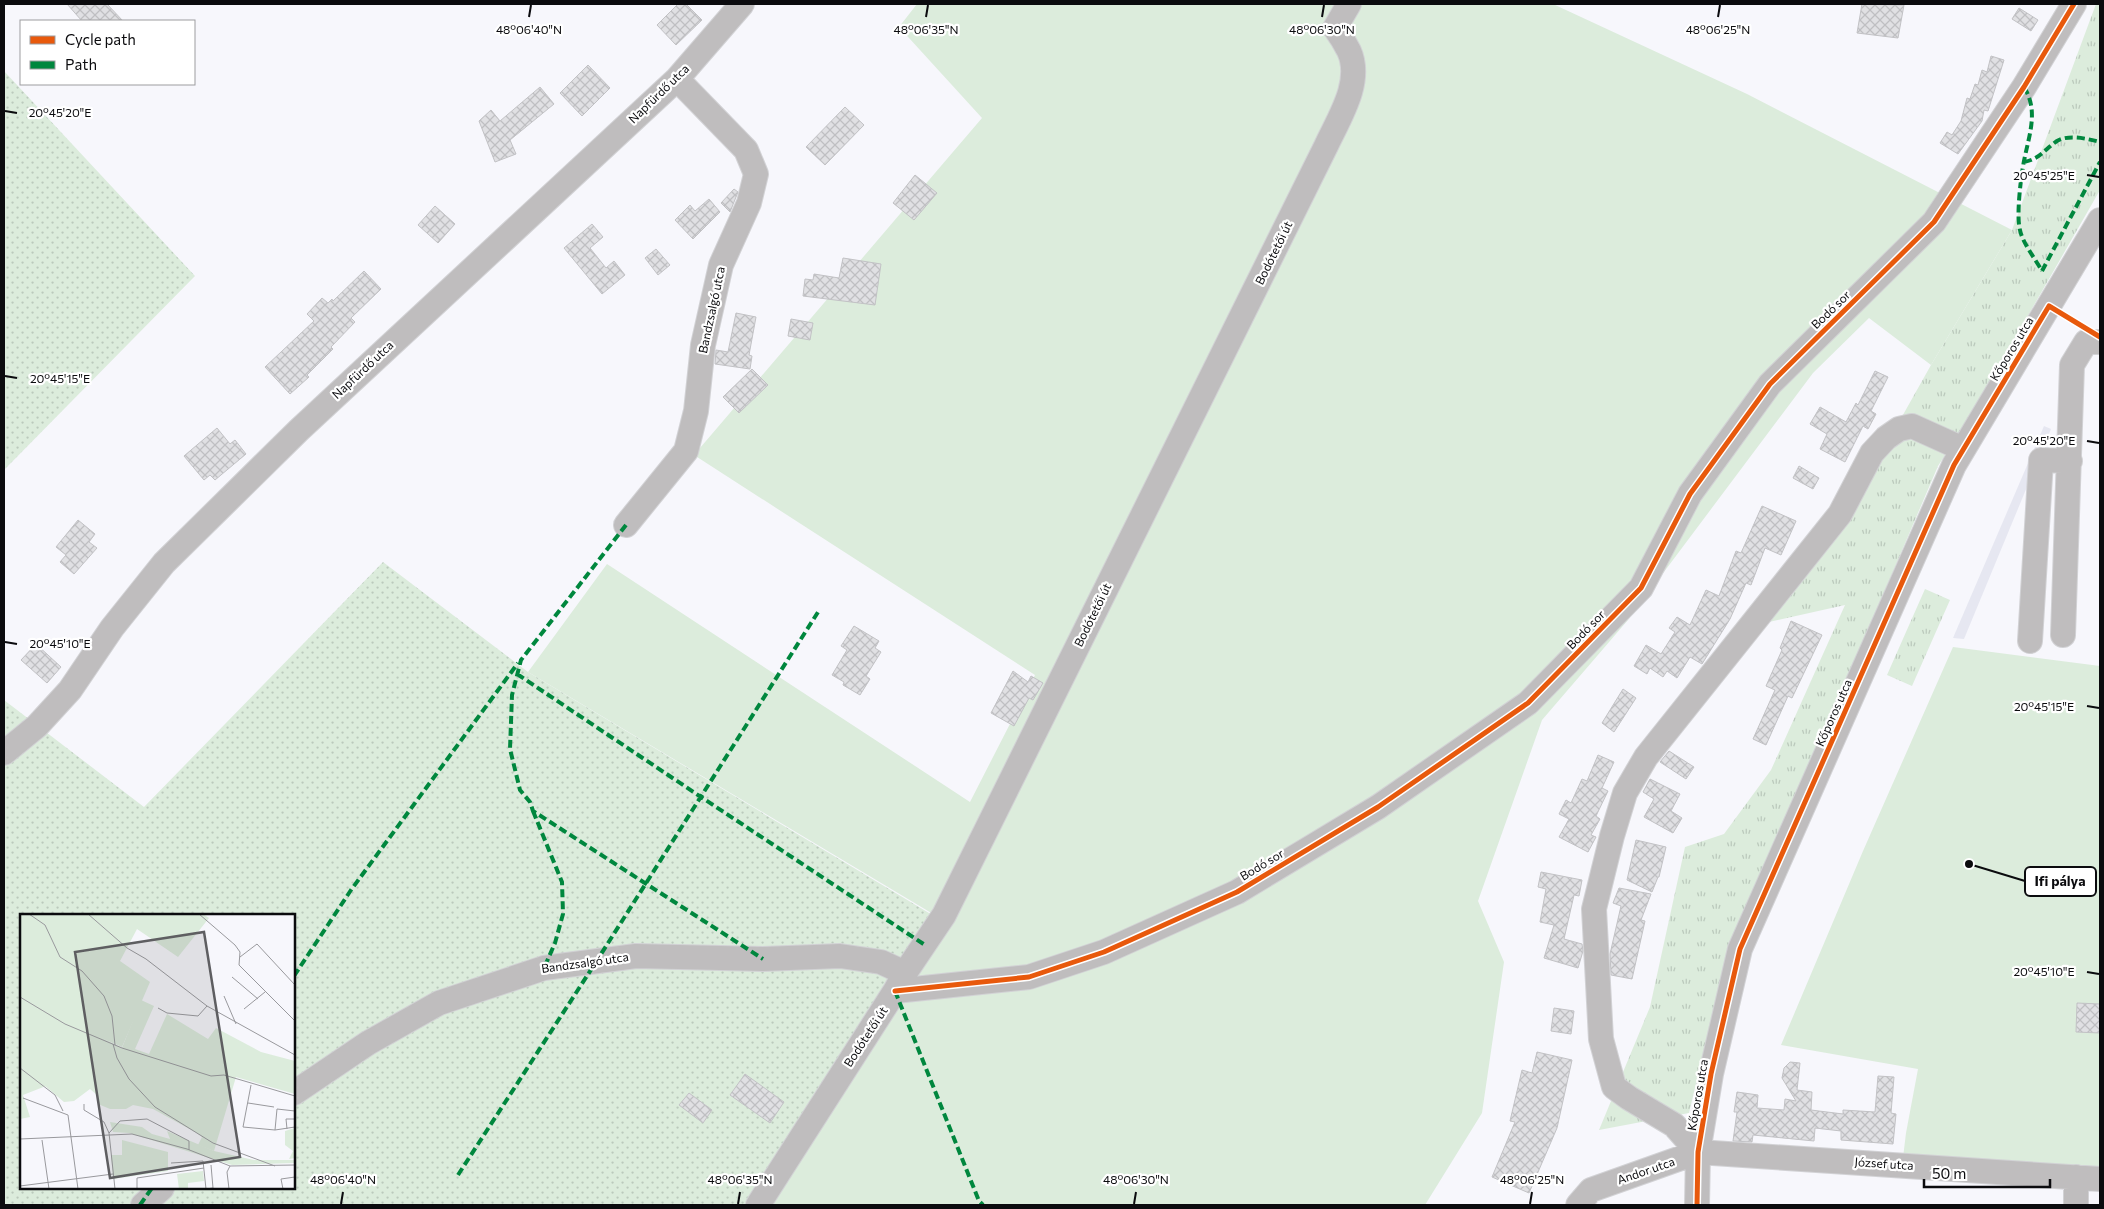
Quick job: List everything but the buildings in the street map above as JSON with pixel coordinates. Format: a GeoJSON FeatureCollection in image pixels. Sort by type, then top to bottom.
{"type":"FeatureCollection","features":[{"type":"Feature","properties":{"kind":"street","name":"Napfürdő utca"},"geometry":{"type":"LineString","coordinates":[[4,753],[37,726],[70,690],[112,628],[164,563],[299,430],[677,79],[742,4]]}},
{"type":"Feature","properties":{"kind":"street","name":"Bodótetői út"},"geometry":{"type":"LineString","coordinates":[[758,1205],[944,916],[1326,146],[1350,94],[1354,71],[1350,52],[1335,28],[1349,4]]}},
{"type":"Feature","properties":{"kind":"street","name":"Bodó sor"},"geometry":{"type":"LineString","coordinates":[[900,982],[1029,977],[1104,952],[1238,892],[1378,806],[1528,704],[1641,588],[1690,494],[1770,384],[1934,222],[2024,87],[2074,4]]}},
{"type":"Feature","properties":{"kind":"street","name":"Bandzsalgó utca"},"geometry":{"type":"LineString","coordinates":[[626,525],[686,451],[696,411],[703,345],[721,265],[749,203],[756,174],[746,150],[677,79]]}},
{"type":"Feature","properties":{"kind":"street","name":"Kőporos utca"},"geometry":{"type":"LineString","coordinates":[[1698,1152],[1711,1074],[1740,949],[1954,465],[2100,220]]}},
{"type":"Feature","properties":{"kind":"street"},"geometry":{"type":"LineString","coordinates":[[2063,635],[2072,365],[2086,342],[2100,342]]}},
{"type":"Feature","properties":{"kind":"street","name":"Kőporos utca"},"geometry":{"type":"LineString","coordinates":[[1698,1152],[1674,1125],[1614,1087],[1600,1039],[1594,909],[1625,792],[1646,757],[1840,514],[1872,453],[1886,438],[1899,429],[1912,426],[1963,449]]}},
{"type":"Feature","properties":{"kind":"street"},"geometry":{"type":"LineString","coordinates":[[2030,641],[2041,460],[2070,461]]}},
{"type":"Feature","properties":{"kind":"street","name":"Bandzsalgó utca"},"geometry":{"type":"LineString","coordinates":[[295,1092],[368,1043],[439,1003],[544,968],[636,956],[763,959],[840,956],[881,962],[900,982]]}},
{"type":"Feature","properties":{"kind":"street"},"geometry":{"type":"LineString","coordinates":[[1697,1205],[1698,1152]]}},
{"type":"Feature","properties":{"kind":"street","name":"József utca"},"geometry":{"type":"LineString","coordinates":[[1698,1152],[2100,1178]]}},
{"type":"Feature","properties":{"kind":"street","name":"Andor utca"},"geometry":{"type":"LineString","coordinates":[[1578,1205],[1591,1190],[1698,1152]]}},
{"type":"Feature","properties":{"kind":"street"},"geometry":{"type":"LineString","coordinates":[[2076,1177],[2076,1205]]}},
{"type":"Feature","properties":{"kind":"street"},"geometry":{"type":"LineString","coordinates":[[143,1205],[161,1189]]}},
{"type":"Feature","properties":{"kind":"shaded area"},"geometry":{"type":"Polygon","coordinates":[[[2044,426],[2051,429],[1964,639],[1953,638],[2044,426]]]}},
{"type":"Feature","properties":{"kind":"green space"},"geometry":{"type":"Polygon","coordinates":[[[917,4],[1553,4],[1747,94],[2012,230],[1931,365],[1869,318],[1813,373],[1628,620],[1542,720],[1478,901],[1504,962],[1482,1113],[1425,1205],[752,1205],[938,917],[528,672],[607,564],[970,802],[1035,675],[694,455],[982,118],[899,27],[917,4]]]}},
{"type":"Feature","properties":{"kind":"green space"},"geometry":{"type":"Polygon","coordinates":[[[2096,4],[2100,4],[2100,190],[1979,401],[1938,466],[1723,970],[1689,1113],[1599,1130],[1650,1007],[1685,847],[1724,834],[1771,770],[1845,605],[1760,624],[1863,486],[1931,365],[2012,230],[2096,4]]]}},
{"type":"Feature","properties":{"kind":"green space"},"geometry":{"type":"Polygon","coordinates":[[[4,71],[195,276],[4,470],[4,71]]]}},
{"type":"Feature","properties":{"kind":"green space"},"geometry":{"type":"Polygon","coordinates":[[[383,562],[528,672],[934,916],[750,1205],[4,1205],[4,700],[144,807],[383,562]]]}},
{"type":"Feature","properties":{"kind":"green space"},"geometry":{"type":"Polygon","coordinates":[[[1925,589],[1950,600],[1912,686],[1887,675],[1925,589]]]}},
{"type":"Feature","properties":{"kind":"green space"},"geometry":{"type":"Polygon","coordinates":[[[1953,647],[2100,666],[2100,1183],[1901,1174],[1906,1133],[1918,1069],[1781,1045],[1863,851],[1953,647]]]}},
{"type":"Feature","properties":{"kind":"marked path"},"geometry":{"type":"LineString","coordinates":[[2024,87],[2029,96],[2032,123],[2020,186],[2019,224],[2023,240],[2042,271]]}},
{"type":"Feature","properties":{"kind":"marked path"},"geometry":{"type":"LineString","coordinates":[[2024,162],[2038,156],[2062,139],[2078,138],[2100,142]]}},
{"type":"Feature","properties":{"kind":"marked path"},"geometry":{"type":"LineString","coordinates":[[2042,271],[2100,162]]}},
{"type":"Feature","properties":{"kind":"marked path"},"geometry":{"type":"LineString","coordinates":[[626,525],[521,660],[512,695],[510,749],[520,790],[530,802],[533,811],[763,959]]}},
{"type":"Feature","properties":{"kind":"marked path"},"geometry":{"type":"LineString","coordinates":[[458,1175],[820,609]]}},
{"type":"Feature","properties":{"kind":"marked path"},"geometry":{"type":"LineString","coordinates":[[295,974],[351,890],[518,663]]}},
{"type":"Feature","properties":{"kind":"marked path"},"geometry":{"type":"LineString","coordinates":[[517,674],[925,945]]}},
{"type":"Feature","properties":{"kind":"marked path"},"geometry":{"type":"LineString","coordinates":[[533,811],[562,882],[563,914],[555,943],[544,968]]}},
{"type":"Feature","properties":{"kind":"marked path"},"geometry":{"type":"LineString","coordinates":[[895,991],[979,1201],[983,1205]]}},
{"type":"Feature","properties":{"kind":"marked path"},"geometry":{"type":"LineString","coordinates":[[140,1205],[151,1189]]}},
{"type":"Feature","properties":{"kind":"cycle path"},"geometry":{"type":"LineString","coordinates":[[895,991],[1029,977],[1104,952],[1237,892],[1378,807],[1528,703],[1641,588],[1690,494],[1770,384],[1934,222],[2024,87],[2074,4]]}},
{"type":"Feature","properties":{"kind":"cycle path"},"geometry":{"type":"LineString","coordinates":[[1697,1205],[1698,1152],[1711,1074],[1740,949],[1954,465],[2049,306],[2100,337]]}},
{"type":"Feature","properties":{"kind":"place","name":"Ifi pálya"},"geometry":{"type":"Point","coordinates":[1969,864]}}]}
